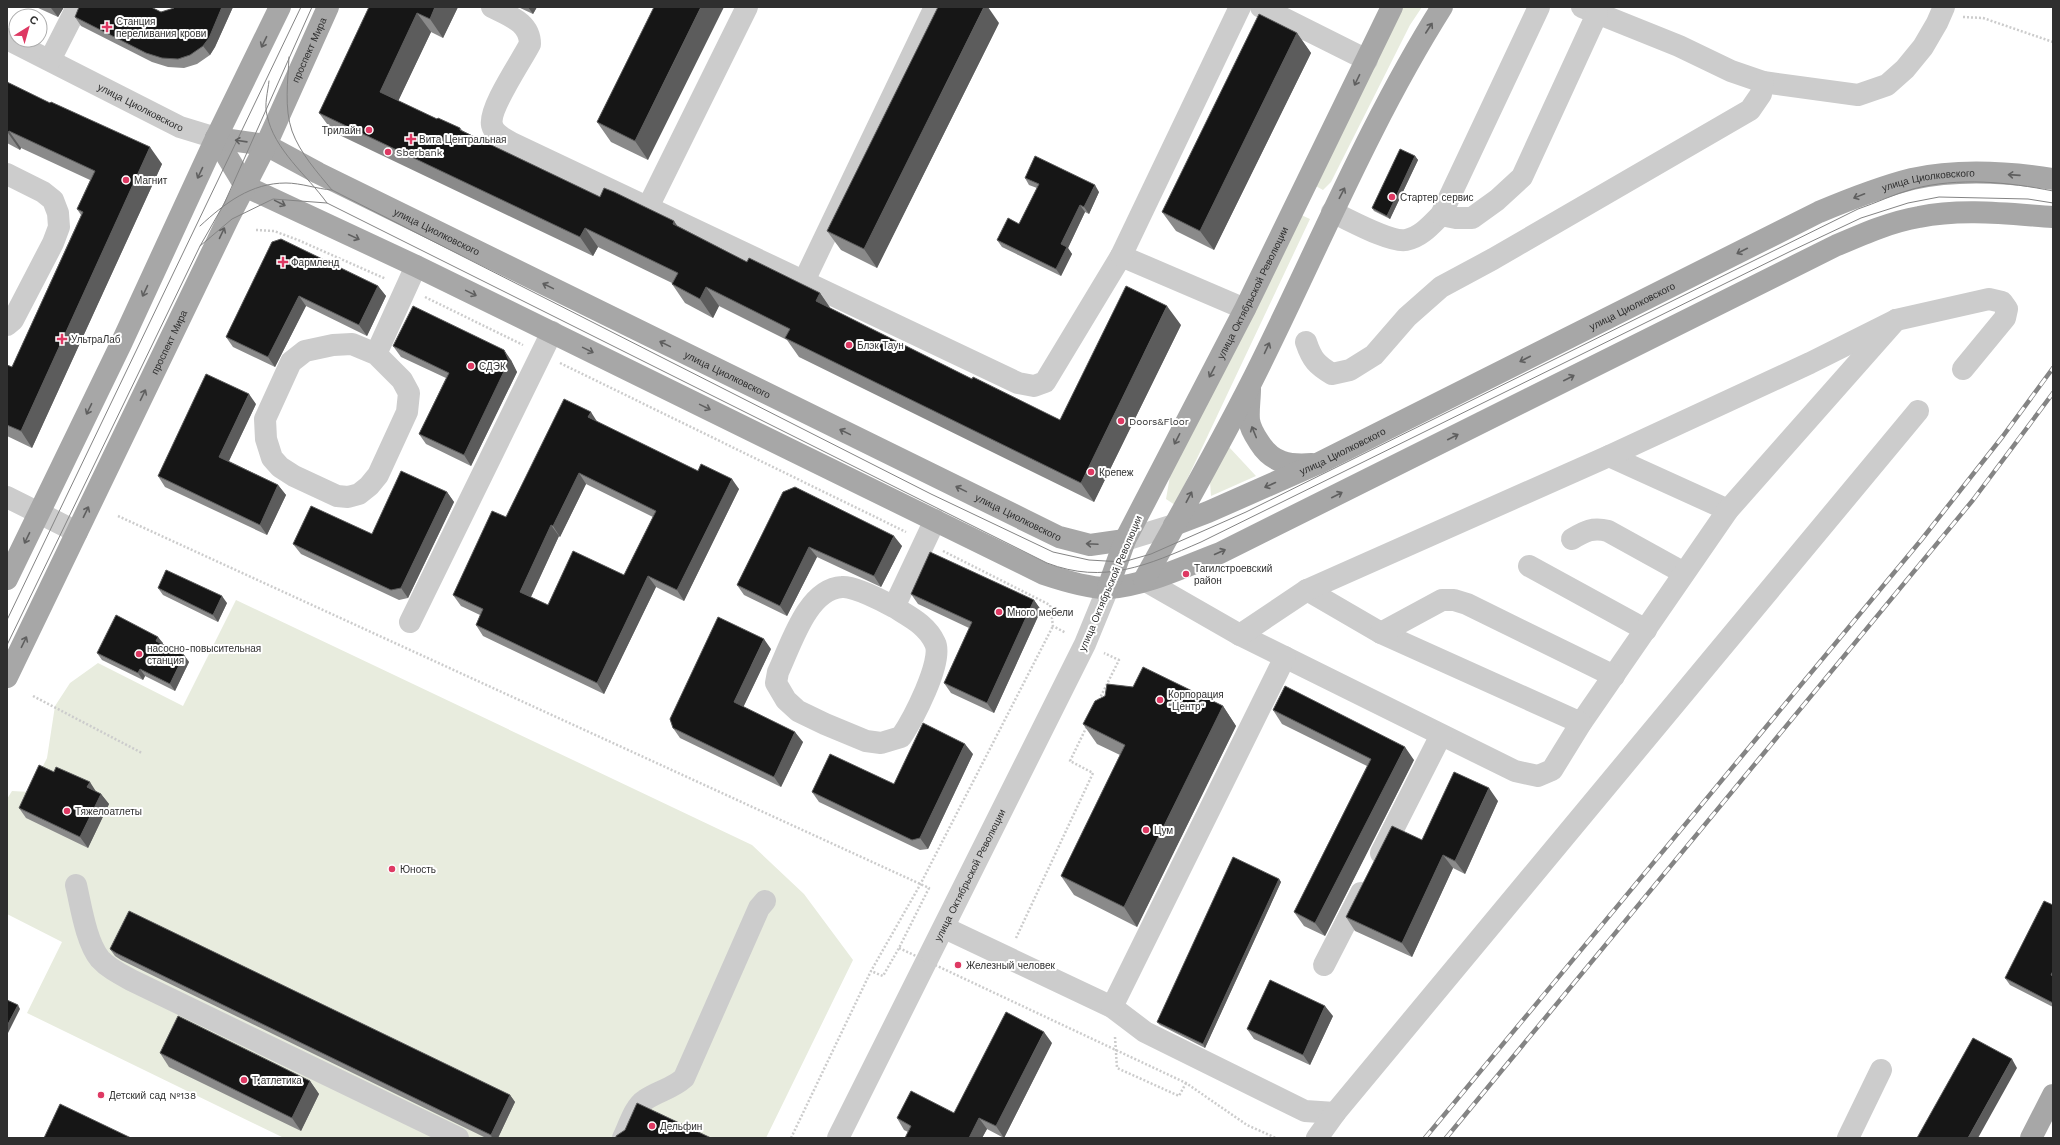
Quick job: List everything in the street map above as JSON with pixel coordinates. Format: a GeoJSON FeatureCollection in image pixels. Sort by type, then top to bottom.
{"type":"FeatureCollection","features":[{"type":"Feature","properties":{"kind":"main road"},"geometry":{"type":"LineString","coordinates":[[7,579],[121,344],[216,138],[280,7]]}},
{"type":"Feature","properties":{"kind":"main road","name":"проспект Мира"},"geometry":{"type":"LineString","coordinates":[[7,677],[266,145],[328,7]]}},
{"type":"Feature","properties":{"kind":"main road","name":"улица Октябрьской Революции"},"geometry":{"type":"LineString","coordinates":[[1108,588],[1125,540],[1245,309],[1392,7]]}},
{"type":"Feature","properties":{"kind":"main road"},"geometry":{"type":"LineString","coordinates":[[1144,580],[1251,383],[1332,212],[1415,49],[1442,7]]}},
{"type":"Feature","properties":{"kind":"main road"},"geometry":{"type":"LineString","coordinates":[[216,138],[245,186],[552,332],[1044,574],[1068,581],[1108,588],[1144,580],[1220,553],[1835,246],[1885,225],[1920,216],[1956,213],[2053,217]]}},
{"type":"Feature","properties":{"kind":"main road","name":"улица Циолковского"},"geometry":{"type":"LineString","coordinates":[[216,138],[266,145],[318,173],[1059,537],[1090,545],[1125,540]]}},
{"type":"Feature","properties":{"kind":"main road","name":"улица Циолковского"},"geometry":{"type":"LineString","coordinates":[[1174,525],[1208,512],[1319,463],[1819,212],[1872,190],[1913,179],[1958,174],[2008,174],[2053,179]]}},
{"type":"Feature","properties":{"kind":"main road"},"geometry":{"type":"LineString","coordinates":[[1300,198],[1332,212]]}},
{"type":"Feature","properties":{"kind":"main road"},"geometry":{"type":"LineString","coordinates":[[1251,383],[1249,420],[1254,435],[1265,452],[1277,461],[1296,465],[1319,463]]}},
{"type":"Feature","properties":{"kind":"main road"},"geometry":{"type":"LineString","coordinates":[[2031,1138],[2053,1095]]}},
{"type":"Feature","properties":{"kind":"street"},"geometry":{"type":"LineString","coordinates":[[50,60],[77,7]]}},
{"type":"Feature","properties":{"kind":"street"},"geometry":{"type":"LineString","coordinates":[[492,7],[526,27],[530,36],[530,44],[498,99],[491,118],[492,126],[498,135],[648,208],[1018,383],[1034,386],[1045,382],[1121,256],[1240,7]]}},
{"type":"Feature","properties":{"kind":"street"},"geometry":{"type":"LineString","coordinates":[[648,208],[747,7]]}},
{"type":"Feature","properties":{"kind":"street"},"geometry":{"type":"LineString","coordinates":[[804,281],[935,7]]}},
{"type":"Feature","properties":{"kind":"street"},"geometry":{"type":"LineString","coordinates":[[1262,7],[1367,60]]}},
{"type":"Feature","properties":{"kind":"street"},"geometry":{"type":"LineString","coordinates":[[1332,212],[1382,235],[1405,240],[1423,232],[1441,215],[1539,7]]}},
{"type":"Feature","properties":{"kind":"street"},"geometry":{"type":"LineString","coordinates":[[1441,215],[1456,218],[1472,218],[1497,200],[1522,177],[1589,11],[1679,46],[1731,71],[1763,82],[1858,95],[1886,85],[1905,69],[1923,48],[1941,15]]}},
{"type":"Feature","properties":{"kind":"street","name":"улица Циолковского"},"geometry":{"type":"LineString","coordinates":[[7,39],[180,127],[216,138]]}},
{"type":"Feature","properties":{"kind":"street"},"geometry":{"type":"LineString","coordinates":[[1306,342],[1317,365],[1332,374],[1350,370],[1374,355],[1406,316],[1441,287],[1493,260],[1750,110],[1761,94],[1763,82]]}},
{"type":"Feature","properties":{"kind":"street"},"geometry":{"type":"LineString","coordinates":[[7,174],[43,192],[53,200],[58,213],[59,227],[53,243],[13,320],[7,326]]}},
{"type":"Feature","properties":{"kind":"street"},"geometry":{"type":"LineString","coordinates":[[1121,256],[1245,309]]}},
{"type":"Feature","properties":{"kind":"street"},"geometry":{"type":"LineString","coordinates":[[376,354],[416,266]]}},
{"type":"Feature","properties":{"kind":"street"},"geometry":{"type":"LineString","coordinates":[[1240,635],[1307,590],[1609,456],[1810,363],[1896,320],[1989,299],[2002,302],[2007,309],[2006,318],[1963,370]]}},
{"type":"Feature","properties":{"kind":"street"},"geometry":{"type":"LineString","coordinates":[[1144,580],[1240,635],[1441,735],[1515,771],[1538,776],[1552,770],[1581,723],[1728,510],[1896,320]]}},
{"type":"Feature","properties":{"kind":"street"},"geometry":{"type":"LineString","coordinates":[[410,622],[552,332]]}},
{"type":"Feature","properties":{"kind":"street"},"geometry":{"type":"LineString","coordinates":[[352,344],[376,354],[402,380],[409,393],[407,412],[378,475],[369,486],[359,494],[348,497],[338,496],[294,476],[280,467],[272,458],[266,439],[265,419],[291,362],[305,351],[333,345],[352,344]]}},
{"type":"Feature","properties":{"kind":"street"},"geometry":{"type":"LineString","coordinates":[[1317,1138],[1335,1113],[1918,411]]}},
{"type":"Feature","properties":{"kind":"street"},"geometry":{"type":"LineString","coordinates":[[1609,456],[1728,510]]}},
{"type":"Feature","properties":{"kind":"street"},"geometry":{"type":"LineString","coordinates":[[7,497],[77,532]]}},
{"type":"Feature","properties":{"kind":"street"},"geometry":{"type":"LineString","coordinates":[[894,606],[935,520]]}},
{"type":"Feature","properties":{"kind":"street","name":"улица Циолковского"},"geometry":{"type":"LineString","coordinates":[[1125,540],[1174,525]]}},
{"type":"Feature","properties":{"kind":"street"},"geometry":{"type":"LineString","coordinates":[[1572,539],[1592,529],[1597,528],[1608,531],[1684,573]]}},
{"type":"Feature","properties":{"kind":"street"},"geometry":{"type":"LineString","coordinates":[[1529,566],[1646,630]]}},
{"type":"Feature","properties":{"kind":"street"},"geometry":{"type":"LineString","coordinates":[[843,587],[868,594],[894,606],[916,620],[929,633],[936,644],[937,662],[911,722],[901,737],[881,743],[866,741],[798,711],[786,700],[776,683],[778,672],[813,601],[828,591],[843,587]]}},
{"type":"Feature","properties":{"kind":"street","name":"улица Октябрьской Революции"},"geometry":{"type":"LineString","coordinates":[[838,1138],[1085,644],[1108,588]]}},
{"type":"Feature","properties":{"kind":"street"},"geometry":{"type":"LineString","coordinates":[[1307,590],[1382,633],[1581,723]]}},
{"type":"Feature","properties":{"kind":"street"},"geometry":{"type":"LineString","coordinates":[[1382,633],[1442,600],[1454,600],[1467,604],[1614,676]]}},
{"type":"Feature","properties":{"kind":"street"},"geometry":{"type":"LineString","coordinates":[[1112,1007],[1285,657]]}},
{"type":"Feature","properties":{"kind":"street"},"geometry":{"type":"LineString","coordinates":[[1324,966],[1441,735]]}},
{"type":"Feature","properties":{"kind":"street"},"geometry":{"type":"LineString","coordinates":[[76,885],[94,947],[100,958],[114,970],[131,980],[458,1138]]}},
{"type":"Feature","properties":{"kind":"street"},"geometry":{"type":"LineString","coordinates":[[623,1138],[642,1103],[652,1096],[676,1086],[684,1078],[759,908],[765,901]]}},
{"type":"Feature","properties":{"kind":"street"},"geometry":{"type":"LineString","coordinates":[[944,928],[1112,1007],[1145,1032],[1305,1111],[1335,1113]]}},
{"type":"Feature","properties":{"kind":"street"},"geometry":{"type":"LineString","coordinates":[[1848,1138],[1880,1070]]}},
{"type":"Feature","properties":{"kind":"path"},"geometry":{"type":"LineString","coordinates":[[1941,15],[1983,18],[2053,42]]}},
{"type":"Feature","properties":{"kind":"path"},"geometry":{"type":"LineString","coordinates":[[118,516],[929,888],[899,948],[883,976],[871,972]]}},
{"type":"Feature","properties":{"kind":"path"},"geometry":{"type":"LineString","coordinates":[[791,1138],[871,972],[920,885],[1053,626]]}},
{"type":"Feature","properties":{"kind":"path"},"geometry":{"type":"LineString","coordinates":[[33,696],[142,753]]}},
{"type":"Feature","properties":{"kind":"path"},"geometry":{"type":"LineString","coordinates":[[899,948],[1186,1083],[1247,1125],[1276,1138]]}},
{"type":"Feature","properties":{"kind":"path"},"geometry":{"type":"LineString","coordinates":[[1117,1068],[1179,1096],[1186,1083]]}},
{"type":"Feature","properties":{"kind":"shaded area"},"geometry":{"type":"Polygon","coordinates":[[[1402,7],[1422,7],[1410,25],[1331,182],[1323,190],[1314,185],[1402,7]]]}},
{"type":"Feature","properties":{"kind":"shaded area"},"geometry":{"type":"Polygon","coordinates":[[[1299,214],[1310,219],[1175,505],[1166,499],[1170,476],[1299,214]]]}},
{"type":"Feature","properties":{"kind":"shaded area"},"geometry":{"type":"Polygon","coordinates":[[[1229,447],[1256,476],[1211,496],[1210,482],[1229,447]]]}},
{"type":"Feature","properties":{"kind":"shaded area","name":"Юность"},"geometry":{"type":"Polygon","coordinates":[[[236,600],[752,845],[804,894],[853,960],[766,1138],[284,1138],[27,1013],[62,942],[7,914],[7,799],[12,791],[30,792],[47,758],[55,706],[70,683],[98,663],[183,706],[236,600]]]}},
{"type":"Feature","properties":{"kind":"building"},"geometry":{"type":"Polygon","coordinates":[[[79,7],[151,7],[161,12],[175,7],[222,7],[209,38],[203,46],[190,55],[178,59],[162,58],[146,53],[75,17],[79,7]]]}},
{"type":"Feature","properties":{"kind":"building"},"geometry":{"type":"Polygon","coordinates":[[[369,7],[435,7],[430,19],[417,13],[380,92],[437,119],[438,118],[460,128],[460,130],[600,197],[604,188],[614,192],[674,221],[673,224],[747,262],[749,258],[820,293],[816,301],[972,379],[973,377],[1060,420],[1126,286],[1167,306],[1081,483],[785,338],[790,329],[706,287],[700,299],[672,284],[678,273],[585,228],[580,237],[319,113],[369,7]]]}},
{"type":"Feature","properties":{"kind":"building"},"geometry":{"type":"Polygon","coordinates":[[[654,7],[701,7],[635,141],[597,122],[654,7]]]}},
{"type":"Feature","properties":{"kind":"building"},"geometry":{"type":"Polygon","coordinates":[[[938,7],[984,7],[864,249],[827,231],[938,7]]]}},
{"type":"Feature","properties":{"kind":"building"},"geometry":{"type":"Polygon","coordinates":[[[1259,14],[1297,33],[1200,231],[1162,212],[1259,14]]]}},
{"type":"Feature","properties":{"kind":"building"},"geometry":{"type":"Polygon","coordinates":[[[7,82],[50,103],[51,102],[150,147],[21,431],[7,425],[7,365],[12,367],[83,212],[77,209],[95,171],[9,131],[8,133],[7,132],[7,82]]]}},
{"type":"Feature","properties":{"kind":"building"},"geometry":{"type":"Polygon","coordinates":[[[1400,149],[1415,156],[1387,216],[1372,208],[1400,149]]]}},
{"type":"Feature","properties":{"kind":"building"},"geometry":{"type":"Polygon","coordinates":[[[1035,156],[1095,185],[1084,207],[1080,205],[1061,244],[1067,247],[1056,269],[997,240],[1008,218],[1019,224],[1039,184],[1025,178],[1035,156]]]}},
{"type":"Feature","properties":{"kind":"building"},"geometry":{"type":"Polygon","coordinates":[[[281,239],[378,286],[359,325],[299,296],[268,357],[226,337],[272,242],[281,239]]]}},
{"type":"Feature","properties":{"kind":"building"},"geometry":{"type":"Polygon","coordinates":[[[413,306],[504,350],[509,361],[464,455],[419,434],[449,373],[393,346],[413,306]]]}},
{"type":"Feature","properties":{"kind":"building"},"geometry":{"type":"Polygon","coordinates":[[[206,374],[249,394],[219,457],[278,485],[260,525],[158,476],[206,374]]]}},
{"type":"Feature","properties":{"kind":"building"},"geometry":{"type":"Polygon","coordinates":[[[564,399],[591,412],[588,417],[698,471],[701,464],[732,479],[677,590],[648,576],[597,683],[476,625],[483,609],[453,595],[492,511],[506,517],[564,399]],[[579,473],[553,526],[551,525],[520,592],[548,605],[573,551],[624,575],[656,511],[579,473]]]}},
{"type":"Feature","properties":{"kind":"building"},"geometry":{"type":"Polygon","coordinates":[[[401,471],[447,492],[401,588],[391,590],[293,544],[311,506],[372,534],[401,471]]]}},
{"type":"Feature","properties":{"kind":"building"},"geometry":{"type":"Polygon","coordinates":[[[795,487],[894,536],[874,576],[809,547],[780,606],[737,585],[783,492],[795,487]]]}},
{"type":"Feature","properties":{"kind":"building"},"geometry":{"type":"Polygon","coordinates":[[[930,552],[1034,600],[987,703],[944,683],[972,622],[911,594],[930,552]]]}},
{"type":"Feature","properties":{"kind":"building"},"geometry":{"type":"Polygon","coordinates":[[[166,570],[222,596],[213,615],[158,588],[166,570]]]}},
{"type":"Feature","properties":{"kind":"building","name":"насосно-повысительная станция"},"geometry":{"type":"Polygon","coordinates":[[[116,615],[158,637],[156,641],[184,655],[170,684],[140,669],[138,673],[97,653],[116,615]]]}},
{"type":"Feature","properties":{"kind":"building"},"geometry":{"type":"Polygon","coordinates":[[[718,617],[764,639],[734,702],[795,732],[774,777],[673,728],[670,719],[718,617]]]}},
{"type":"Feature","properties":{"kind":"building","name":"Цум"},"geometry":{"type":"Polygon","coordinates":[[[1143,667],[1223,706],[1124,907],[1061,876],[1125,745],[1083,724],[1095,701],[1105,696],[1107,684],[1133,687],[1143,667]]]}},
{"type":"Feature","properties":{"kind":"building"},"geometry":{"type":"Polygon","coordinates":[[[1285,686],[1405,747],[1315,923],[1294,912],[1371,759],[1273,710],[1285,686]]]}},
{"type":"Feature","properties":{"kind":"building"},"geometry":{"type":"Polygon","coordinates":[[[923,723],[965,744],[920,838],[912,840],[812,792],[830,754],[894,784],[923,723]]]}},
{"type":"Feature","properties":{"kind":"building","name":"Тяжелоатлеты"},"geometry":{"type":"Polygon","coordinates":[[[39,765],[54,772],[56,767],[90,782],[87,787],[101,794],[80,837],[19,808],[39,765]]]}},
{"type":"Feature","properties":{"kind":"building"},"geometry":{"type":"Polygon","coordinates":[[[1454,772],[1489,788],[1455,861],[1443,855],[1402,943],[1346,917],[1392,826],[1422,840],[1454,772]]]}},
{"type":"Feature","properties":{"kind":"building"},"geometry":{"type":"Polygon","coordinates":[[[1233,857],[1279,879],[1203,1044],[1157,1022],[1233,857]]]}},
{"type":"Feature","properties":{"kind":"building"},"geometry":{"type":"Polygon","coordinates":[[[2044,901],[2053,905],[2053,971],[2051,975],[2053,976],[2053,1003],[2005,978],[2044,901]]]}},
{"type":"Feature","properties":{"kind":"building"},"geometry":{"type":"Polygon","coordinates":[[[129,911],[510,1095],[491,1135],[116,953],[110,949],[129,911]]]}},
{"type":"Feature","properties":{"kind":"building"},"geometry":{"type":"Polygon","coordinates":[[[1270,980],[1325,1006],[1303,1055],[1247,1029],[1270,980]]]}},
{"type":"Feature","properties":{"kind":"building"},"geometry":{"type":"Polygon","coordinates":[[[7,1000],[18,1005],[7,1026],[7,1000]]]}},
{"type":"Feature","properties":{"kind":"building"},"geometry":{"type":"Polygon","coordinates":[[[1006,1012],[1044,1032],[996,1126],[979,1118],[969,1138],[905,1138],[911,1126],[897,1118],[911,1091],[954,1113],[1006,1012]]]}},
{"type":"Feature","properties":{"kind":"building","name":"Т.атлетика"},"geometry":{"type":"Polygon","coordinates":[[[178,1016],[310,1081],[292,1118],[160,1053],[178,1016]]]}},
{"type":"Feature","properties":{"kind":"building"},"geometry":{"type":"Polygon","coordinates":[[[1973,1038],[2012,1059],[1968,1138],[1917,1138],[1973,1038]]]}},
{"type":"Feature","properties":{"kind":"building"},"geometry":{"type":"Polygon","coordinates":[[[637,1103],[711,1138],[616,1138],[616,1136],[625,1130],[637,1103]]]}},
{"type":"Feature","properties":{"kind":"building"},"geometry":{"type":"Polygon","coordinates":[[[60,1104],[131,1138],[44,1138],[60,1104]]]}},
{"type":"Feature","properties":{"kind":"tram line"},"geometry":{"type":"LineString","coordinates":[[7,620],[301,7]]}},
{"type":"Feature","properties":{"kind":"tram line"},"geometry":{"type":"LineString","coordinates":[[7,645],[200,246],[224,204],[312,7]]}},
{"type":"Feature","properties":{"kind":"tram line"},"geometry":{"type":"LineString","coordinates":[[289,57],[287,104],[292,131],[304,155],[332,190],[931,494],[1053,552],[1089,560],[1123,562],[1151,554],[1246,512],[1858,209],[1913,189],[1948,183],[2001,183],[2053,191]]}},
{"type":"Feature","properties":{"kind":"tram line"},"geometry":{"type":"LineString","coordinates":[[269,81],[266,107],[271,128],[277,140],[292,162],[327,203]]}},
{"type":"Feature","properties":{"kind":"tram line"},"geometry":{"type":"LineString","coordinates":[[200,226],[229,202],[261,186],[292,183],[332,190]]}},
{"type":"Feature","properties":{"kind":"tram line"},"geometry":{"type":"LineString","coordinates":[[200,246],[232,219],[273,199],[327,203],[1047,563],[1068,569],[1088,572],[1107,572],[1144,565],[1201,542],[1791,251],[1861,218],[1908,203],[1939,197],[2028,199],[2053,203]]}},
{"type":"Feature","properties":{"kind":"railway"},"geometry":{"type":"LineString","coordinates":[[1425,1138],[1922,539],[2003,436],[2053,368]]}},
{"type":"Feature","properties":{"kind":"railway"},"geometry":{"type":"LineString","coordinates":[[1446,1138],[1973,500],[2053,393]]}},
{"type":"Feature","properties":{"kind":"place","name":"Станция переливания крови"},"geometry":{"type":"Point","coordinates":[107,27]}},
{"type":"Feature","properties":{"kind":"place","name":"Трилайн"},"geometry":{"type":"Point","coordinates":[369,130]}},
{"type":"Feature","properties":{"kind":"place","name":"Вита Центральная"},"geometry":{"type":"Point","coordinates":[411,139]}},
{"type":"Feature","properties":{"kind":"place","name":"Sberbank"},"geometry":{"type":"Point","coordinates":[388,152]}},
{"type":"Feature","properties":{"kind":"place","name":"Магнит"},"geometry":{"type":"Point","coordinates":[126,180]}},
{"type":"Feature","properties":{"kind":"place","name":"Стартер сервис"},"geometry":{"type":"Point","coordinates":[1392,197]}},
{"type":"Feature","properties":{"kind":"place","name":"Фармленд"},"geometry":{"type":"Point","coordinates":[283,262]}},
{"type":"Feature","properties":{"kind":"place","name":"УльтраЛаб"},"geometry":{"type":"Point","coordinates":[62,339]}},
{"type":"Feature","properties":{"kind":"place","name":"Блэк Таун"},"geometry":{"type":"Point","coordinates":[849,345]}},
{"type":"Feature","properties":{"kind":"place","name":"СДЭК"},"geometry":{"type":"Point","coordinates":[471,366]}},
{"type":"Feature","properties":{"kind":"place","name":"Doors&Floor"},"geometry":{"type":"Point","coordinates":[1121,421]}},
{"type":"Feature","properties":{"kind":"place","name":"Крепеж"},"geometry":{"type":"Point","coordinates":[1091,472]}},
{"type":"Feature","properties":{"kind":"place","name":"Тагилстроевский район"},"geometry":{"type":"Point","coordinates":[1186,574]}},
{"type":"Feature","properties":{"kind":"place","name":"Много мебели"},"geometry":{"type":"Point","coordinates":[999,612]}},
{"type":"Feature","properties":{"kind":"place","name":"насосно-повысительная станция"},"geometry":{"type":"Point","coordinates":[139,654]}},
{"type":"Feature","properties":{"kind":"place","name":"Корпорация \"Центр\""},"geometry":{"type":"Point","coordinates":[1160,700]}},
{"type":"Feature","properties":{"kind":"place","name":"Тяжелоатлеты"},"geometry":{"type":"Point","coordinates":[67,811]}},
{"type":"Feature","properties":{"kind":"place","name":"Цум"},"geometry":{"type":"Point","coordinates":[1146,830]}},
{"type":"Feature","properties":{"kind":"place","name":"Юность"},"geometry":{"type":"Point","coordinates":[392,869]}},
{"type":"Feature","properties":{"kind":"place","name":"Железный человек"},"geometry":{"type":"Point","coordinates":[958,965]}},
{"type":"Feature","properties":{"kind":"place","name":"Т.атлетика"},"geometry":{"type":"Point","coordinates":[244,1080]}},
{"type":"Feature","properties":{"kind":"place","name":"Детский сад №138"},"geometry":{"type":"Point","coordinates":[101,1095]}},
{"type":"Feature","properties":{"kind":"place","name":"Дельфин"},"geometry":{"type":"Point","coordinates":[652,1126]}}]}
